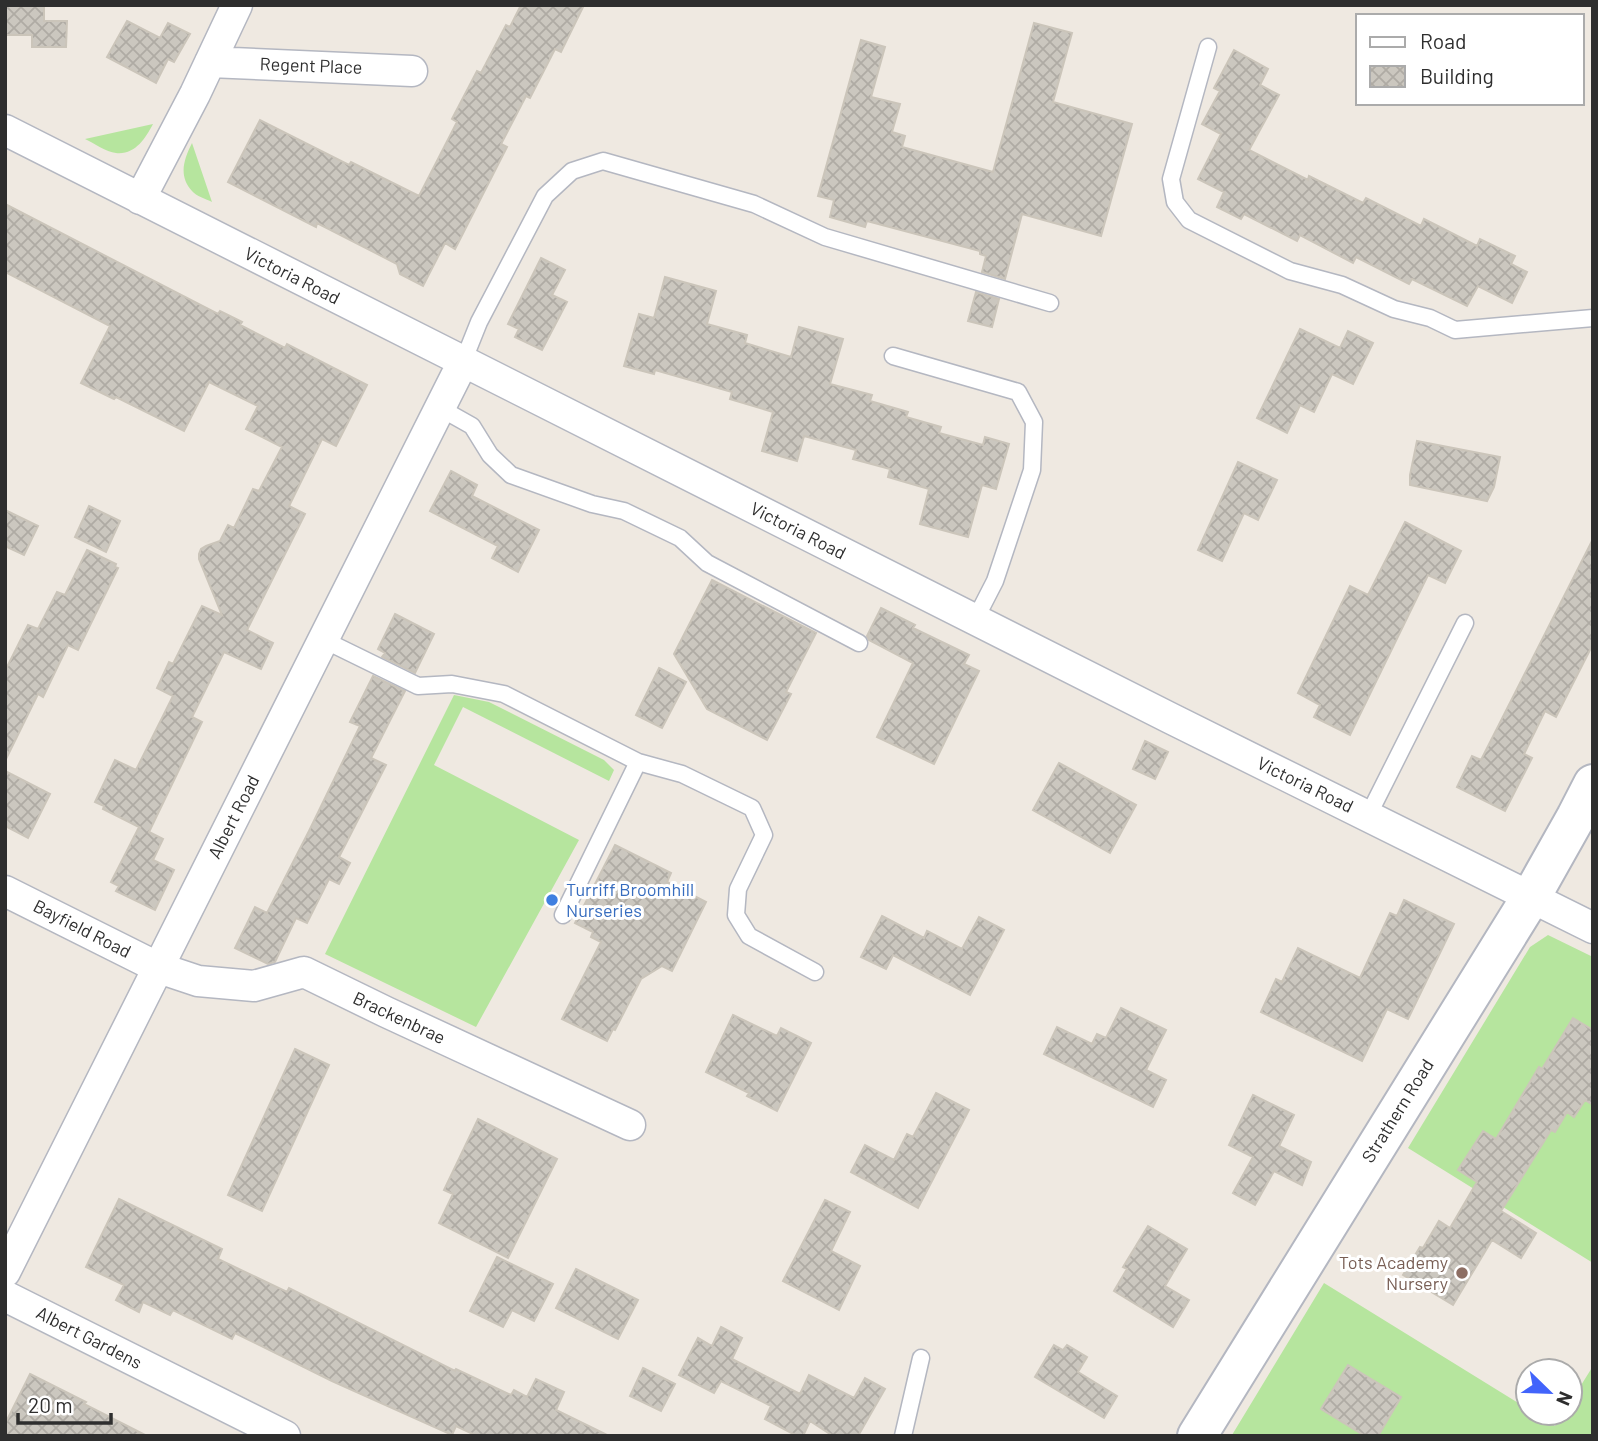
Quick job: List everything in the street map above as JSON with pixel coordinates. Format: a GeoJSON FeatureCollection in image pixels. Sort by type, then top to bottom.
{"type":"FeatureCollection","features":[{"type":"Feature","properties":{"kind":"street"},"geometry":{"type":"LineString","coordinates":[[140,199],[209,62],[233,7]]}},
{"type":"Feature","properties":{"kind":"street","name":"Regent Place"},"geometry":{"type":"LineString","coordinates":[[209,62],[412,71]]}},
{"type":"Feature","properties":{"kind":"street","name":"Victoria Road"},"geometry":{"type":"LineString","coordinates":[[5,130],[1245,756],[1593,928]]}},
{"type":"Feature","properties":{"kind":"street","name":"Albert Road"},"geometry":{"type":"LineString","coordinates":[[5,1272],[463,362]]}},
{"type":"Feature","properties":{"kind":"street","name":"Strathern Road"},"geometry":{"type":"LineString","coordinates":[[1197,1436],[1531,897],[1593,784]]}},
{"type":"Feature","properties":{"kind":"street","name":"Bayfield Road"},"geometry":{"type":"LineString","coordinates":[[5,891],[159,968]]}},
{"type":"Feature","properties":{"kind":"street","name":"Brackenbrae"},"geometry":{"type":"LineString","coordinates":[[159,968],[198,981],[254,986],[304,972],[630,1125]]}},
{"type":"Feature","properties":{"kind":"street","name":"Albert Gardens"},"geometry":{"type":"LineString","coordinates":[[5,1296],[285,1436]]}},
{"type":"Feature","properties":{"kind":"lane"},"geometry":{"type":"LineString","coordinates":[[1208,47],[1171,179],[1175,202],[1189,220],[1290,271],[1342,285],[1394,309],[1430,318],[1455,330],[1593,318]]}},
{"type":"Feature","properties":{"kind":"lane"},"geometry":{"type":"LineString","coordinates":[[463,362],[479,322],[545,196],[572,171],[603,161],[754,204],[825,237],[1050,303]]}},
{"type":"Feature","properties":{"kind":"lane"},"geometry":{"type":"LineString","coordinates":[[893,356],[1018,393],[1034,422],[1032,470],[995,581],[975,620]]}},
{"type":"Feature","properties":{"kind":"lane"},"geometry":{"type":"LineString","coordinates":[[440,408],[472,426],[490,455],[511,475],[592,504],[624,511],[680,538],[707,563],[859,643]]}},
{"type":"Feature","properties":{"kind":"lane"},"geometry":{"type":"LineString","coordinates":[[1368,816],[1465,623]]}},
{"type":"Feature","properties":{"kind":"lane"},"geometry":{"type":"LineString","coordinates":[[324,640],[418,686],[452,684],[504,694],[639,762],[682,774],[752,808],[764,835],[738,889],[736,915],[749,936],[815,972]]}},
{"type":"Feature","properties":{"kind":"lane"},"geometry":{"type":"LineString","coordinates":[[564,915],[639,762]]}},
{"type":"Feature","properties":{"kind":"lane"},"geometry":{"type":"LineString","coordinates":[[903,1436],[921,1358]]}},
{"type":"Feature","properties":{"kind":"green space"},"geometry":{"type":"Polygon","coordinates":[[[153,124],[139,145],[123,153],[108,151],[85,139],[153,124]]]}},
{"type":"Feature","properties":{"kind":"green space"},"geometry":{"type":"Polygon","coordinates":[[[192,143],[212,202],[194,193],[185,179],[185,161],[192,143]]]}},
{"type":"Feature","properties":{"kind":"green space"},"geometry":{"type":"Polygon","coordinates":[[[454,695],[489,702],[604,760],[614,770],[609,781],[463,707],[434,765],[579,840],[476,1027],[325,954],[454,695]]]}},
{"type":"Feature","properties":{"kind":"green space"},"geometry":{"type":"Polygon","coordinates":[[[1548,935],[1593,957],[1593,1263],[1408,1148],[1530,947],[1548,935]]]}},
{"type":"Feature","properties":{"kind":"green space"},"geometry":{"type":"Polygon","coordinates":[[[1324,1283],[1514,1400],[1514,1427],[1584,1427],[1584,1380],[1593,1366],[1593,1436],[1232,1435],[1324,1283]]]}},
{"type":"Feature","properties":{"kind":"building"},"geometry":{"type":"Polygon","coordinates":[[[5,5],[44,5],[44,21],[67,21],[66,47],[32,47],[32,35],[5,35],[5,5]]]}},
{"type":"Feature","properties":{"kind":"building"},"geometry":{"type":"Polygon","coordinates":[[[521,5],[584,5],[561,52],[555,49],[530,98],[526,96],[501,144],[507,147],[455,249],[445,243],[423,286],[400,274],[397,264],[228,182],[260,120],[349,165],[351,162],[419,196],[457,122],[452,119],[477,71],[481,73],[506,25],[510,27],[521,5]]]}},
{"type":"Feature","properties":{"kind":"building"},"geometry":{"type":"Polygon","coordinates":[[[127,21],[160,38],[168,23],[190,34],[174,62],[168,59],[156,83],[107,57],[127,21]]]}},
{"type":"Feature","properties":{"kind":"building"},"geometry":{"type":"Polygon","coordinates":[[[1034,23],[1072,33],[1053,102],[1132,124],[1101,236],[1022,214],[1005,279],[982,272],[986,256],[980,254],[980,251],[867,221],[865,227],[830,217],[834,200],[818,196],[861,40],[885,47],[871,97],[900,104],[892,132],[905,136],[902,147],[993,172],[1034,23]]]}},
{"type":"Feature","properties":{"kind":"building"},"geometry":{"type":"Polygon","coordinates":[[[1234,50],[1268,69],[1260,85],[1279,95],[1249,150],[1308,180],[1309,176],[1363,203],[1366,198],[1421,226],[1424,219],[1477,246],[1480,239],[1515,256],[1511,264],[1527,272],[1512,303],[1478,286],[1467,306],[1412,279],[1409,284],[1356,257],[1353,263],[1300,235],[1297,241],[1244,214],[1241,219],[1217,207],[1224,192],[1198,179],[1221,134],[1202,124],[1220,91],[1214,88],[1234,50]]]}},
{"type":"Feature","properties":{"kind":"building"},"geometry":{"type":"Polygon","coordinates":[[[5,204],[218,314],[220,311],[242,322],[240,325],[285,348],[287,344],[367,385],[336,446],[322,439],[289,506],[305,514],[247,630],[273,643],[261,669],[224,652],[192,717],[202,722],[149,832],[163,839],[153,860],[174,870],[155,910],[116,891],[119,886],[111,882],[139,827],[103,809],[104,806],[95,802],[115,760],[136,770],[173,696],[157,688],[169,662],[173,664],[202,606],[222,615],[199,554],[201,549],[220,541],[228,525],[234,528],[253,489],[259,491],[282,447],[246,429],[258,406],[209,382],[184,431],[81,383],[110,326],[5,272],[5,204]]]}},
{"type":"Feature","properties":{"kind":"building"},"geometry":{"type":"Polygon","coordinates":[[[541,258],[565,270],[552,295],[567,302],[542,350],[515,337],[519,329],[508,324],[541,258]]]}},
{"type":"Feature","properties":{"kind":"building"},"geometry":{"type":"Polygon","coordinates":[[[665,277],[716,291],[707,324],[747,335],[745,343],[791,357],[799,327],[843,339],[830,384],[872,395],[870,401],[908,412],[906,417],[941,427],[939,433],[983,445],[985,437],[1009,444],[996,489],[982,485],[968,537],[920,524],[929,489],[888,477],[890,469],[853,459],[856,450],[804,436],[797,461],[762,451],[773,412],[730,399],[732,392],[655,370],[654,374],[624,366],[639,314],[654,318],[665,277]]]}},
{"type":"Feature","properties":{"kind":"building"},"geometry":{"type":"Polygon","coordinates":[[[976,292],[999,299],[992,327],[968,321],[976,292]]]}},
{"type":"Feature","properties":{"kind":"building"},"geometry":{"type":"Polygon","coordinates":[[[1300,329],[1340,348],[1348,331],[1373,343],[1353,384],[1332,374],[1314,412],[1300,405],[1287,433],[1257,418],[1300,329]]]}},
{"type":"Feature","properties":{"kind":"building"},"geometry":{"type":"Polygon","coordinates":[[[1417,441],[1500,457],[1494,487],[1487,501],[1410,485],[1417,441]]]}},
{"type":"Feature","properties":{"kind":"building"},"geometry":{"type":"Polygon","coordinates":[[[1238,462],[1277,480],[1258,520],[1244,513],[1222,561],[1198,550],[1238,462]]]}},
{"type":"Feature","properties":{"kind":"building"},"geometry":{"type":"Polygon","coordinates":[[[451,471],[477,485],[472,496],[539,530],[518,572],[492,558],[498,546],[430,511],[451,471]]]}},
{"type":"Feature","properties":{"kind":"building"},"geometry":{"type":"Polygon","coordinates":[[[89,506],[120,521],[106,552],[75,537],[89,506]]]}},
{"type":"Feature","properties":{"kind":"building"},"geometry":{"type":"Polygon","coordinates":[[[5,510],[38,526],[24,555],[5,546],[5,510]]]}},
{"type":"Feature","properties":{"kind":"building"},"geometry":{"type":"Polygon","coordinates":[[[1405,522],[1461,551],[1445,583],[1428,575],[1350,735],[1314,717],[1320,705],[1298,693],[1350,586],[1368,595],[1405,522]]]}},
{"type":"Feature","properties":{"kind":"building"},"geometry":{"type":"Polygon","coordinates":[[[1593,539],[1593,644],[1556,717],[1545,711],[1524,754],[1532,758],[1505,811],[1457,787],[1472,756],[1481,760],[1593,539]]]}},
{"type":"Feature","properties":{"kind":"building"},"geometry":{"type":"Polygon","coordinates":[[[87,550],[116,564],[115,567],[118,568],[78,650],[68,645],[43,697],[38,694],[5,761],[5,671],[28,625],[38,629],[57,592],[65,595],[87,550]]]}},
{"type":"Feature","properties":{"kind":"building"},"geometry":{"type":"Polygon","coordinates":[[[712,580],[816,633],[786,692],[791,694],[767,740],[707,709],[674,654],[712,580]]]}},
{"type":"Feature","properties":{"kind":"building"},"geometry":{"type":"Polygon","coordinates":[[[881,608],[915,625],[913,628],[969,655],[964,664],[979,671],[934,764],[877,737],[913,663],[869,640],[867,636],[881,608]]]}},
{"type":"Feature","properties":{"kind":"building"},"geometry":{"type":"Polygon","coordinates":[[[395,614],[434,634],[415,673],[382,657],[385,653],[378,649],[395,614]]]}},
{"type":"Feature","properties":{"kind":"building"},"geometry":{"type":"Polygon","coordinates":[[[659,668],[686,682],[662,728],[636,715],[659,668]]]}},
{"type":"Feature","properties":{"kind":"building"},"geometry":{"type":"Polygon","coordinates":[[[373,676],[405,691],[371,758],[386,765],[339,857],[350,863],[339,884],[329,879],[307,923],[296,918],[275,962],[268,964],[235,948],[255,907],[267,913],[309,831],[360,726],[350,722],[373,676]]]}},
{"type":"Feature","properties":{"kind":"building"},"geometry":{"type":"Polygon","coordinates":[[[1145,741],[1168,752],[1155,779],[1133,769],[1145,741]]]}},
{"type":"Feature","properties":{"kind":"building"},"geometry":{"type":"Polygon","coordinates":[[[1059,763],[1136,805],[1110,853],[1033,810],[1059,763]]]}},
{"type":"Feature","properties":{"kind":"building"},"geometry":{"type":"Polygon","coordinates":[[[5,771],[50,794],[28,838],[5,826],[5,771]]]}},
{"type":"Feature","properties":{"kind":"building"},"geometry":{"type":"Polygon","coordinates":[[[615,845],[671,873],[667,882],[706,902],[672,971],[662,966],[641,979],[607,1041],[562,1019],[601,942],[591,937],[593,932],[575,923],[615,845]]]}},
{"type":"Feature","properties":{"kind":"building"},"geometry":{"type":"Polygon","coordinates":[[[1404,900],[1454,924],[1408,1019],[1387,1009],[1362,1061],[1261,1012],[1276,979],[1282,982],[1298,948],[1360,978],[1390,913],[1397,916],[1404,900]]]}},
{"type":"Feature","properties":{"kind":"building"},"geometry":{"type":"Polygon","coordinates":[[[882,916],[924,938],[927,931],[962,949],[979,917],[1004,930],[970,995],[893,955],[886,969],[861,957],[882,916]]]}},
{"type":"Feature","properties":{"kind":"building"},"geometry":{"type":"Polygon","coordinates":[[[1121,1008],[1166,1030],[1146,1070],[1166,1080],[1153,1107],[1044,1054],[1057,1027],[1092,1044],[1097,1034],[1106,1038],[1121,1008]]]}},
{"type":"Feature","properties":{"kind":"building"},"geometry":{"type":"Polygon","coordinates":[[[733,1015],[777,1036],[781,1028],[811,1043],[777,1111],[747,1096],[749,1093],[706,1072],[733,1015]]]}},
{"type":"Feature","properties":{"kind":"building"},"geometry":{"type":"Polygon","coordinates":[[[1573,1018],[1593,1030],[1593,1105],[1585,1100],[1574,1117],[1567,1112],[1555,1132],[1551,1130],[1501,1211],[1536,1233],[1521,1258],[1492,1240],[1453,1305],[1403,1275],[1439,1221],[1450,1228],[1477,1182],[1458,1170],[1483,1131],[1496,1139],[1539,1067],[1542,1069],[1573,1018]]]}},
{"type":"Feature","properties":{"kind":"building"},"geometry":{"type":"Polygon","coordinates":[[[295,1049],[329,1065],[262,1211],[228,1195],[295,1049]]]}},
{"type":"Feature","properties":{"kind":"building"},"geometry":{"type":"Polygon","coordinates":[[[936,1093],[969,1110],[918,1208],[851,1172],[865,1145],[894,1160],[907,1134],[913,1137],[936,1093]]]}},
{"type":"Feature","properties":{"kind":"building"},"geometry":{"type":"Polygon","coordinates":[[[1253,1095],[1294,1115],[1279,1146],[1311,1162],[1302,1185],[1274,1171],[1255,1205],[1233,1193],[1253,1157],[1229,1145],[1253,1095]]]}},
{"type":"Feature","properties":{"kind":"building"},"geometry":{"type":"Polygon","coordinates":[[[478,1119],[557,1159],[508,1258],[439,1223],[453,1194],[444,1190],[478,1119]]]}},
{"type":"Feature","properties":{"kind":"building"},"geometry":{"type":"Polygon","coordinates":[[[119,1199],[222,1249],[218,1259],[287,1292],[289,1288],[455,1371],[456,1369],[511,1395],[514,1390],[527,1397],[536,1379],[564,1392],[556,1410],[609,1436],[477,1436],[456,1426],[452,1435],[332,1381],[235,1333],[232,1339],[173,1310],[170,1315],[143,1302],[139,1312],[116,1300],[124,1285],[86,1267],[119,1199]]]}},
{"type":"Feature","properties":{"kind":"building"},"geometry":{"type":"Polygon","coordinates":[[[825,1200],[850,1212],[831,1251],[860,1266],[839,1310],[783,1281],[825,1200]]]}},
{"type":"Feature","properties":{"kind":"building"},"geometry":{"type":"Polygon","coordinates":[[[1148,1226],[1187,1249],[1165,1286],[1189,1300],[1173,1327],[1114,1291],[1127,1269],[1123,1267],[1148,1226]]]}},
{"type":"Feature","properties":{"kind":"building"},"geometry":{"type":"Polygon","coordinates":[[[497,1257],[553,1284],[534,1321],[512,1310],[503,1327],[470,1311],[497,1257]]]}},
{"type":"Feature","properties":{"kind":"building"},"geometry":{"type":"Polygon","coordinates":[[[576,1269],[638,1300],[618,1339],[556,1308],[576,1269]]]}},
{"type":"Feature","properties":{"kind":"building"},"geometry":{"type":"Polygon","coordinates":[[[721,1327],[742,1338],[732,1359],[800,1394],[809,1375],[854,1398],[865,1378],[885,1389],[858,1436],[833,1436],[810,1421],[803,1436],[797,1436],[765,1419],[771,1406],[721,1381],[714,1393],[679,1375],[698,1338],[712,1346],[721,1327]]]}},
{"type":"Feature","properties":{"kind":"building"},"geometry":{"type":"Polygon","coordinates":[[[1054,1345],[1063,1350],[1067,1345],[1087,1357],[1078,1372],[1117,1396],[1104,1418],[1035,1377],[1054,1345]]]}},
{"type":"Feature","properties":{"kind":"building"},"geometry":{"type":"Polygon","coordinates":[[[1348,1365],[1401,1397],[1378,1436],[1365,1436],[1321,1409],[1348,1365]]]}},
{"type":"Feature","properties":{"kind":"building"},"geometry":{"type":"Polygon","coordinates":[[[643,1368],[675,1384],[661,1411],[630,1396],[643,1368]]]}},
{"type":"Feature","properties":{"kind":"building"},"geometry":{"type":"Polygon","coordinates":[[[30,1374],[147,1436],[5,1436],[5,1424],[30,1374]]]}},
{"type":"Feature","properties":{"kind":"place","name":"Turriff Broomhill Nurseries"},"geometry":{"type":"Point","coordinates":[552,900]}},
{"type":"Feature","properties":{"kind":"place","name":"Tots Academy Nursery"},"geometry":{"type":"Point","coordinates":[1462,1273]}}]}
